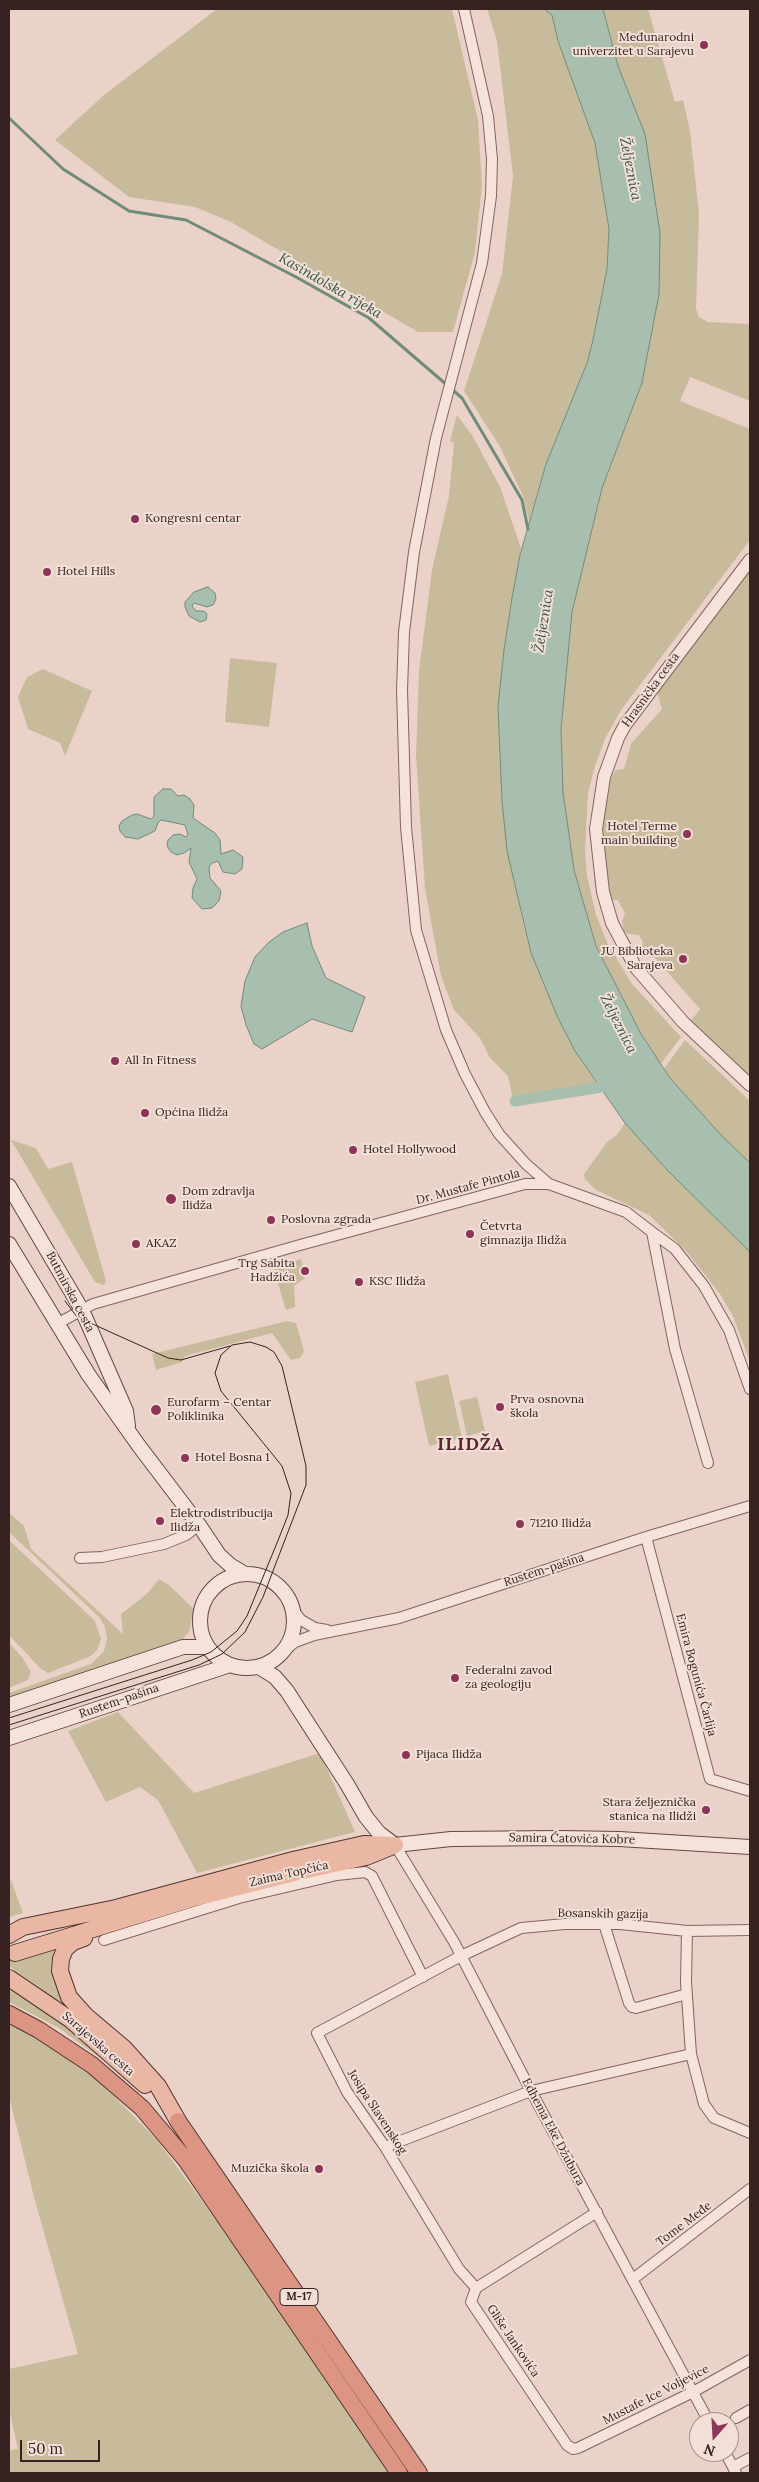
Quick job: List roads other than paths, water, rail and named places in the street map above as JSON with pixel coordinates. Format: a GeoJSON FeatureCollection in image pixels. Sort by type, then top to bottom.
{"type":"FeatureCollection","features":[{"type":"Feature","properties":{"kind":"highway","name":"M-17"},"geometry":{"type":"LineString","coordinates":[[9,2014],[52,2038],[92,2064],[142,2108],[179,2152],[400,2473]]}},
{"type":"Feature","properties":{"kind":"highway","name":"M-17"},"geometry":{"type":"LineString","coordinates":[[178,2122],[419,2473]]}},
{"type":"Feature","properties":{"kind":"main road","name":"Butmirska cesta"},"geometry":{"type":"LineString","coordinates":[[9,1186],[82,1310],[126,1411],[129,1432]]}},
{"type":"Feature","properties":{"kind":"main road","name":"Butmirska cesta"},"geometry":{"type":"LineString","coordinates":[[9,1244],[88,1374],[129,1432],[199,1525],[219,1555],[245,1574]]}},
{"type":"Feature","properties":{"kind":"main road"},"geometry":{"type":"LineString","coordinates":[[183,1647],[200,1623],[205,1599],[212,1589],[218,1574],[219,1555]]}},
{"type":"Feature","properties":{"kind":"main road"},"geometry":{"type":"LineString","coordinates":[[200,1623],[207,1647],[217,1657],[230,1665],[249,1668],[259,1667],[283,1652],[293,1632],[294,1611],[286,1593],[279,1585],[264,1576],[245,1574],[222,1581],[212,1589]]}},
{"type":"Feature","properties":{"kind":"main road"},"geometry":{"type":"LineString","coordinates":[[9,1705],[183,1647],[207,1647]]}},
{"type":"Feature","properties":{"kind":"main road","name":"Edhema Eke Džubura"},"geometry":{"type":"LineString","coordinates":[[283,1652],[281,1664],[287,1691]]}},
{"type":"Feature","properties":{"kind":"main road","name":"Rustem-pašina"},"geometry":{"type":"LineString","coordinates":[[9,1738],[230,1665]]}},
{"type":"Feature","properties":{"kind":"main road","name":"Edhema Eke Džubura"},"geometry":{"type":"LineString","coordinates":[[259,1667],[275,1677],[287,1691],[348,1784],[366,1817],[379,1833],[394,1845]]}},
{"type":"Feature","properties":{"kind":"main road","name":"Edhema Eke Džubura"},"geometry":{"type":"LineString","coordinates":[[348,1784],[361,1794],[388,1830],[394,1845]]}},
{"type":"Feature","properties":{"kind":"main road"},"geometry":{"type":"LineString","coordinates":[[357,1846],[364,1837],[366,1817]]}},
{"type":"Feature","properties":{"kind":"main road","name":"Samira Ćatovića Kobre"},"geometry":{"type":"LineString","coordinates":[[394,1845],[451,1839],[549,1838],[619,1839],[750,1848]]}},
{"type":"Feature","properties":{"kind":"main road"},"geometry":{"type":"LineString","coordinates":[[9,1935],[23,1928],[116,1908],[293,1860],[357,1846],[394,1845]]}},
{"type":"Feature","properties":{"kind":"main road"},"geometry":{"type":"LineString","coordinates":[[15,1952],[191,1899],[366,1857],[394,1845]]}},
{"type":"Feature","properties":{"kind":"main road"},"geometry":{"type":"LineString","coordinates":[[178,2122],[158,2086],[124,2048],[77,2008],[62,1982],[60,1971],[65,1949],[73,1942],[159,1915],[191,1899]]}},
{"type":"Feature","properties":{"kind":"main road","name":"Sarajevska cesta"},"geometry":{"type":"LineString","coordinates":[[9,1978],[71,2020],[105,2048],[156,2096],[178,2122]]}},
{"type":"Feature","properties":{"kind":"street"},"geometry":{"type":"LineString","coordinates":[[464,9],[488,116],[492,177],[488,231],[482,263],[436,438],[414,552],[404,632],[402,752],[408,862],[416,930],[446,1030],[469,1082],[499,1134],[526,1164],[550,1184]]}},
{"type":"Feature","properties":{"kind":"street","name":"Hrasnička cesta"},"geometry":{"type":"LineString","coordinates":[[750,560],[647,693],[622,731],[604,777],[596,829],[603,892],[612,923],[636,968],[682,1020],[750,1085]]}},
{"type":"Feature","properties":{"kind":"street","name":"Dr. Mustafe Pintola"},"geometry":{"type":"LineString","coordinates":[[57,1324],[93,1304],[300,1245],[525,1184],[550,1184],[626,1212],[675,1250],[704,1286],[729,1330],[750,1389]]}},
{"type":"Feature","properties":{"kind":"street"},"geometry":{"type":"LineString","coordinates":[[652,1232],[675,1348],[708,1463]]}},
{"type":"Feature","properties":{"kind":"street","name":"Rustem-pašina"},"geometry":{"type":"LineString","coordinates":[[283,1652],[295,1642],[314,1635],[338,1632],[399,1618],[646,1537],[750,1506]]}},
{"type":"Feature","properties":{"kind":"street"},"geometry":{"type":"LineString","coordinates":[[80,1558],[102,1557],[164,1544],[186,1535],[199,1525]]}},
{"type":"Feature","properties":{"kind":"street","name":"Emira Bogunića Čarlija"},"geometry":{"type":"LineString","coordinates":[[646,1537],[710,1779],[750,1791]]}},
{"type":"Feature","properties":{"kind":"street","name":"Rustem-pašina"},"geometry":{"type":"LineString","coordinates":[[294,1611],[301,1620],[315,1628],[338,1632]]}},
{"type":"Feature","properties":{"kind":"street","name":"Edhema Eke Džubura"},"geometry":{"type":"LineString","coordinates":[[394,1845],[461,1956],[531,2091],[704,2412]]}},
{"type":"Feature","properties":{"kind":"street","name":"Zaima Topčića"},"geometry":{"type":"LineString","coordinates":[[104,1940],[239,1898],[337,1875],[365,1872],[372,1876],[422,1977]]}},
{"type":"Feature","properties":{"kind":"street","name":"Bosanskih gazija"},"geometry":{"type":"LineString","coordinates":[[461,1956],[521,1928],[565,1924],[604,1924],[687,1930],[750,1930]]}},
{"type":"Feature","properties":{"kind":"street"},"geometry":{"type":"LineString","coordinates":[[604,1924],[629,2004],[632,2007],[636,2008],[687,1994]]}},
{"type":"Feature","properties":{"kind":"street"},"geometry":{"type":"LineString","coordinates":[[687,1930],[687,1994],[691,2054],[704,2104],[714,2118],[750,2133]]}},
{"type":"Feature","properties":{"kind":"street","name":"Josipa Slavenskog"},"geometry":{"type":"LineString","coordinates":[[461,1956],[317,2033],[347,2092],[385,2147],[459,2269],[476,2288]]}},
{"type":"Feature","properties":{"kind":"street"},"geometry":{"type":"LineString","coordinates":[[385,2147],[531,2091],[691,2054]]}},
{"type":"Feature","properties":{"kind":"street","name":"Tome Međe"},"geometry":{"type":"LineString","coordinates":[[633,2279],[750,2189]]}},
{"type":"Feature","properties":{"kind":"street"},"geometry":{"type":"LineString","coordinates":[[476,2288],[597,2212]]}},
{"type":"Feature","properties":{"kind":"street","name":"Gliše Jankovića"},"geometry":{"type":"LineString","coordinates":[[476,2288],[471,2302],[567,2445],[572,2449]]}},
{"type":"Feature","properties":{"kind":"street","name":"Mustafe Ice Voljevice"},"geometry":{"type":"LineString","coordinates":[[572,2449],[693,2392],[750,2360]]}},
{"type":"Feature","properties":{"kind":"street"},"geometry":{"type":"LineString","coordinates":[[739,2416],[750,2410]]}},
{"type":"Feature","properties":{"kind":"street"},"geometry":{"type":"LineString","coordinates":[[735,2470],[750,2458]]}},
{"type":"Feature","properties":{"kind":"water","name":"Željeznica"},"geometry":{"type":"Polygon","coordinates":[[[544,9],[603,9],[618,66],[645,134],[660,233],[659,294],[642,383],[602,488],[572,612],[561,729],[563,792],[574,870],[596,946],[641,1034],[670,1078],[721,1135],[750,1163],[750,1252],[668,1171],[625,1123],[575,1051],[558,1018],[531,953],[507,851],[502,801],[498,707],[512,598],[520,555],[546,464],[587,363],[607,269],[609,229],[595,143],[558,41],[552,15],[544,9]]]}},
{"type":"Feature","properties":{"kind":"water"},"geometry":{"type":"Polygon","coordinates":[[[208,587],[215,593],[216,599],[213,605],[207,607],[194,603],[192,606],[196,611],[204,611],[207,614],[206,620],[200,622],[189,616],[185,602],[194,592],[208,587]]]}},
{"type":"Feature","properties":{"kind":"water"},"geometry":{"type":"Polygon","coordinates":[[[163,789],[171,789],[178,796],[184,795],[190,799],[194,805],[193,818],[215,833],[220,840],[221,854],[233,850],[243,857],[242,869],[235,874],[223,872],[218,861],[212,863],[209,867],[210,878],[221,891],[219,901],[212,908],[202,909],[192,898],[193,888],[197,879],[189,862],[191,848],[177,855],[171,852],[167,846],[168,840],[173,835],[180,834],[186,837],[188,835],[185,825],[161,820],[155,831],[138,839],[125,837],[120,831],[119,826],[122,821],[132,815],[137,814],[151,819],[154,816],[154,797],[163,789]]]}},
{"type":"Feature","properties":{"kind":"water"},"geometry":{"type":"Polygon","coordinates":[[[307,923],[312,946],[326,978],[365,997],[352,1032],[312,1019],[262,1049],[254,1044],[241,1006],[245,981],[255,957],[269,942],[283,932],[307,923]]]}},
{"type":"Feature","properties":{"kind":"waterway","name":"Kasindolska rijeka"},"geometry":{"type":"LineString","coordinates":[[9,118],[63,169],[129,211],[186,220],[296,277],[369,318],[462,398],[522,500],[528,529]]}},
{"type":"Feature","properties":{"kind":"waterway"},"geometry":{"type":"LineString","coordinates":[[515,1101],[614,1085]]}},
{"type":"Feature","properties":{"kind":"tram line"},"geometry":{"type":"LineString","coordinates":[[65,1301],[77,1317],[168,1358],[181,1360],[230,1346]]}},
{"type":"Feature","properties":{"kind":"tram line"},"geometry":{"type":"LineString","coordinates":[[9,1718],[192,1660],[211,1652],[237,1631],[247,1616],[279,1538],[288,1515],[291,1493],[282,1466],[221,1391],[215,1373],[221,1355],[232,1345],[250,1342],[266,1347],[274,1352],[282,1366],[306,1466],[306,1485],[263,1597],[245,1632],[222,1654],[199,1665],[9,1725]]}},
{"type":"Feature","properties":{"kind":"place","name":"Međunarodni univerzitet u Sarajevu"},"geometry":{"type":"Point","coordinates":[704,45]}},
{"type":"Feature","properties":{"kind":"place","name":"Kongresni centar"},"geometry":{"type":"Point","coordinates":[135,519]}},
{"type":"Feature","properties":{"kind":"place","name":"Hotel Hills"},"geometry":{"type":"Point","coordinates":[47,572]}},
{"type":"Feature","properties":{"kind":"place","name":"Hotel Terme main building"},"geometry":{"type":"Point","coordinates":[687,834]}},
{"type":"Feature","properties":{"kind":"place","name":"JU Biblioteka Sarajeva"},"geometry":{"type":"Point","coordinates":[683,959]}},
{"type":"Feature","properties":{"kind":"place","name":"All In Fitness"},"geometry":{"type":"Point","coordinates":[115,1061]}},
{"type":"Feature","properties":{"kind":"place","name":"Općina Ilidža"},"geometry":{"type":"Point","coordinates":[145,1113]}},
{"type":"Feature","properties":{"kind":"place","name":"Hotel Hollywood"},"geometry":{"type":"Point","coordinates":[353,1150]}},
{"type":"Feature","properties":{"kind":"place","name":"Dom zdravlja Ilidža"},"geometry":{"type":"Point","coordinates":[171,1199]}},
{"type":"Feature","properties":{"kind":"place","name":"Poslovna zgrada"},"geometry":{"type":"Point","coordinates":[271,1220]}},
{"type":"Feature","properties":{"kind":"place","name":"Četvrta gimnazija Ilidža"},"geometry":{"type":"Point","coordinates":[470,1234]}},
{"type":"Feature","properties":{"kind":"place","name":"AKAZ"},"geometry":{"type":"Point","coordinates":[136,1244]}},
{"type":"Feature","properties":{"kind":"place","name":"Trg Sabita Hadžića"},"geometry":{"type":"Point","coordinates":[305,1271]}},
{"type":"Feature","properties":{"kind":"place","name":"KSC Ilidža"},"geometry":{"type":"Point","coordinates":[359,1282]}},
{"type":"Feature","properties":{"kind":"place","name":"Prva osnovna škola"},"geometry":{"type":"Point","coordinates":[500,1407]}},
{"type":"Feature","properties":{"kind":"place","name":"Eurofarm – Centar Poliklinika"},"geometry":{"type":"Point","coordinates":[156,1410]}},
{"type":"Feature","properties":{"kind":"place","name":"Hotel Bosna 1"},"geometry":{"type":"Point","coordinates":[185,1458]}},
{"type":"Feature","properties":{"kind":"place","name":"Elektrodistribucija Ilidža"},"geometry":{"type":"Point","coordinates":[160,1521]}},
{"type":"Feature","properties":{"kind":"place","name":"71210 Ilidža"},"geometry":{"type":"Point","coordinates":[520,1524]}},
{"type":"Feature","properties":{"kind":"place","name":"Federalni zavod za geologiju"},"geometry":{"type":"Point","coordinates":[455,1678]}},
{"type":"Feature","properties":{"kind":"place","name":"Pijaca Ilidža"},"geometry":{"type":"Point","coordinates":[406,1755]}},
{"type":"Feature","properties":{"kind":"place","name":"Stara željeznička stanica na Ilidži"},"geometry":{"type":"Point","coordinates":[706,1810]}},
{"type":"Feature","properties":{"kind":"place","name":"Muzička škola"},"geometry":{"type":"Point","coordinates":[319,2169]}},
{"type":"Feature","properties":{"kind":"district","name":"ILIDŽA"},"geometry":{"type":"Point","coordinates":[471,1445]}}]}
